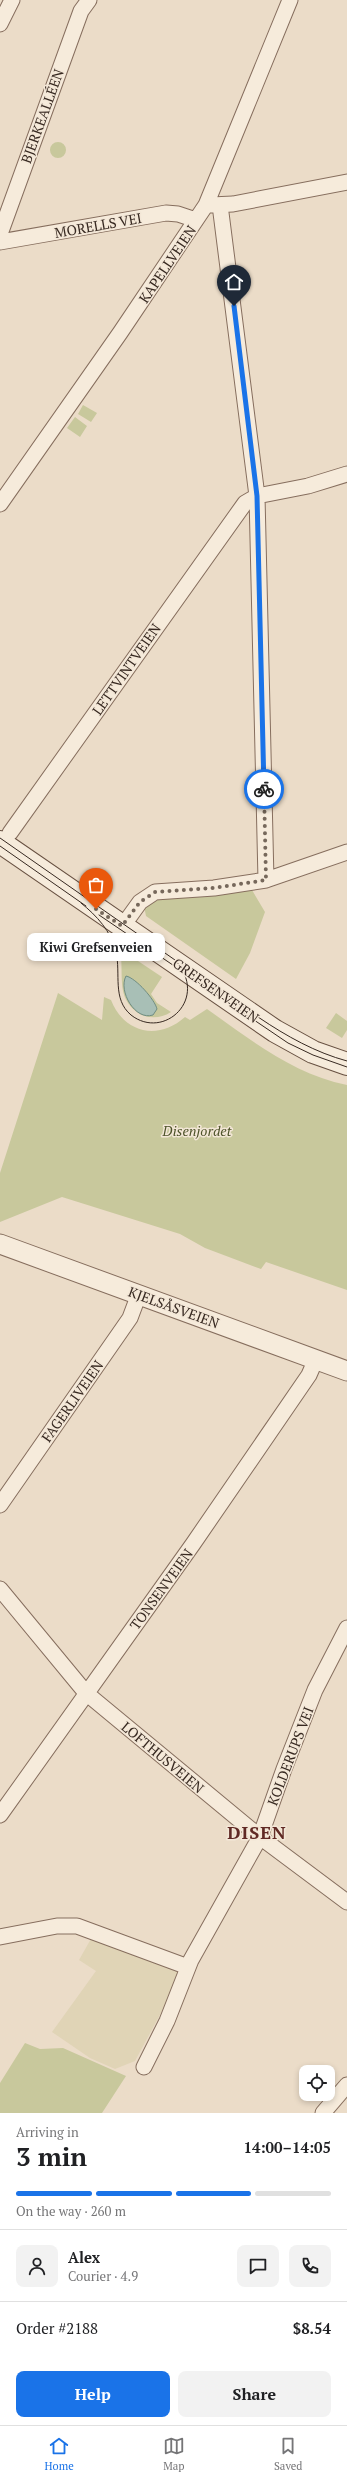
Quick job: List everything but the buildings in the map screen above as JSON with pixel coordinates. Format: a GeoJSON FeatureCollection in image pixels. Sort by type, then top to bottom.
{"type":"FeatureCollection","features":[{"type":"Feature","properties":{"kind":"main road","name":"GREFSENVEIEN"},"geometry":{"type":"LineString","coordinates":[[3,838],[37,851],[50,878],[287,1039],[313,1052],[347,1064]]}},
{"type":"Feature","properties":{"kind":"street"},"geometry":{"type":"LineString","coordinates":[[0,24],[12,0]]}},
{"type":"Feature","properties":{"kind":"street","name":"BJERKEALLÉEN"},"geometry":{"type":"LineString","coordinates":[[0,234],[81,10],[89,0]]}},
{"type":"Feature","properties":{"kind":"street","name":"KAPELLVEIEN"},"geometry":{"type":"LineString","coordinates":[[0,504],[120,333],[196,220],[213,205],[290,0]]}},
{"type":"Feature","properties":{"kind":"street"},"geometry":{"type":"LineString","coordinates":[[266,880],[257,496],[213,205],[233,204],[347,182]]}},
{"type":"Feature","properties":{"kind":"street","name":"MORELLS VEI"},"geometry":{"type":"LineString","coordinates":[[0,242],[166,213],[178,214],[196,220]]}},
{"type":"Feature","properties":{"kind":"street"},"geometry":{"type":"LineString","coordinates":[[257,496],[308,486],[347,474]]}},
{"type":"Feature","properties":{"kind":"street","name":"LETTVINTVEIEN"},"geometry":{"type":"LineString","coordinates":[[3,838],[242,506],[257,496]]}},
{"type":"Feature","properties":{"kind":"street"},"geometry":{"type":"LineString","coordinates":[[122,926],[140,902],[155,892],[214,888],[266,880],[347,852]]}},
{"type":"Feature","properties":{"kind":"street","name":"KJELSÅSVEIEN"},"geometry":{"type":"LineString","coordinates":[[0,1244],[347,1371]]}},
{"type":"Feature","properties":{"kind":"street","name":"FAGERLIVEIEN"},"geometry":{"type":"LineString","coordinates":[[0,1505],[130,1318],[139,1294]]}},
{"type":"Feature","properties":{"kind":"street","name":"TONSENVEIEN"},"geometry":{"type":"LineString","coordinates":[[0,1815],[193,1544],[309,1375],[316,1359]]}},
{"type":"Feature","properties":{"kind":"street","name":"LOFTHUSVEIEN"},"geometry":{"type":"LineString","coordinates":[[0,1589],[86,1693],[260,1838],[347,1902]]}},
{"type":"Feature","properties":{"kind":"street","name":"KOLDERUPS VEI"},"geometry":{"type":"LineString","coordinates":[[144,2067],[166,2021],[188,1967],[260,1838],[284,1769],[315,1690],[330,1664],[347,1628]]}},
{"type":"Feature","properties":{"kind":"street"},"geometry":{"type":"LineString","coordinates":[[330,1664],[347,1649]]}},
{"type":"Feature","properties":{"kind":"street"},"geometry":{"type":"LineString","coordinates":[[0,1937],[57,1926],[77,1926],[188,1967]]}},
{"type":"Feature","properties":{"kind":"street"},"geometry":{"type":"LineString","coordinates":[[323,2113],[347,2086]]}},
{"type":"Feature","properties":{"kind":"shaded area"},"geometry":{"type":"Polygon","coordinates":[[[126,976],[140,985],[153,1000],[157,1009],[153,1015],[146,1016],[140,1014],[134,1009],[126,997],[124,989],[126,976]]]}},
{"type":"Feature","properties":{"kind":"shaded area"},"geometry":{"type":"Polygon","coordinates":[[[92,1937],[183,1972],[135,2061],[115,2069],[90,2058],[52,2032],[96,1971],[79,1960],[92,1937]]]}},
{"type":"Feature","properties":{"kind":"green space"},"geometry":{"type":"Polygon","coordinates":[[[58,142],[65,147],[66,150],[61,157],[58,158],[51,153],[50,150],[55,143],[58,142]]]}},
{"type":"Feature","properties":{"kind":"green space"},"geometry":{"type":"Polygon","coordinates":[[[83,405],[97,413],[91,422],[78,414],[83,405]]]}},
{"type":"Feature","properties":{"kind":"green space"},"geometry":{"type":"Polygon","coordinates":[[[75,417],[87,426],[80,437],[67,428],[75,417]]]}},
{"type":"Feature","properties":{"kind":"green space"},"geometry":{"type":"Polygon","coordinates":[[[252,890],[265,912],[250,953],[236,979],[146,916],[144,906],[157,898],[252,890]]]}},
{"type":"Feature","properties":{"kind":"green space"},"geometry":{"type":"Polygon","coordinates":[[[121,956],[128,961],[132,957],[162,977],[151,994],[157,1003],[171,1012],[163,1016],[148,1017],[135,1011],[126,999],[123,991],[121,956]]]}},
{"type":"Feature","properties":{"kind":"green space","name":"Disenjordet"},"geometry":{"type":"Polygon","coordinates":[[[58,993],[102,1020],[104,997],[111,1000],[124,1020],[143,1030],[153,1031],[164,1029],[175,1025],[185,1017],[190,1020],[207,1009],[256,1044],[291,1064],[327,1080],[347,1085],[347,1290],[266,1262],[261,1269],[205,1248],[180,1234],[62,1197],[0,1222],[0,1173],[58,993]]]}},
{"type":"Feature","properties":{"kind":"green space"},"geometry":{"type":"Polygon","coordinates":[[[336,1013],[347,1021],[347,1030],[342,1038],[326,1028],[336,1013]]]}},
{"type":"Feature","properties":{"kind":"green space"},"geometry":{"type":"Polygon","coordinates":[[[25,2043],[40,2049],[63,2048],[126,2076],[102,2113],[0,2113],[0,2083],[25,2043]]]}},
{"type":"Feature","properties":{"kind":"tram line"},"geometry":{"type":"LineString","coordinates":[[0,838],[175,960],[185,974],[188,988],[185,1001],[178,1012],[169,1019],[157,1023],[144,1022],[131,1015],[125,1009],[119,994],[117,960],[114,944],[103,924],[81,903]]}},
{"type":"Feature","properties":{"kind":"tram line"},"geometry":{"type":"LineString","coordinates":[[0,846],[86,906]]}},
{"type":"Feature","properties":{"kind":"tram line"},"geometry":{"type":"LineString","coordinates":[[99,915],[288,1043],[313,1055],[347,1067]]}},
{"type":"Feature","properties":{"kind":"tram line"},"geometry":{"type":"LineString","coordinates":[[178,959],[259,1018],[280,1031],[301,1043],[347,1061]]}},
{"type":"Feature","properties":{"kind":"way so far"},"geometry":{"type":"LineString","coordinates":[[96,909],[122,926],[140,902],[152,893],[161,890],[214,888],[266,880],[264,857],[264,789]]}},
{"type":"Feature","properties":{"kind":"place","name":"Kiwi Grefsenveien"},"geometry":{"type":"Point","coordinates":[96,909]}},
{"type":"Feature","properties":{"kind":"district","name":"DISEN"},"geometry":{"type":"Point","coordinates":[257,1832]}},
{"type":"Feature","properties":{"kind":"route"},"geometry":{"type":"LineString","coordinates":[[234,306],[250,439],[254,460],[257,496],[264,789]]}}]}
